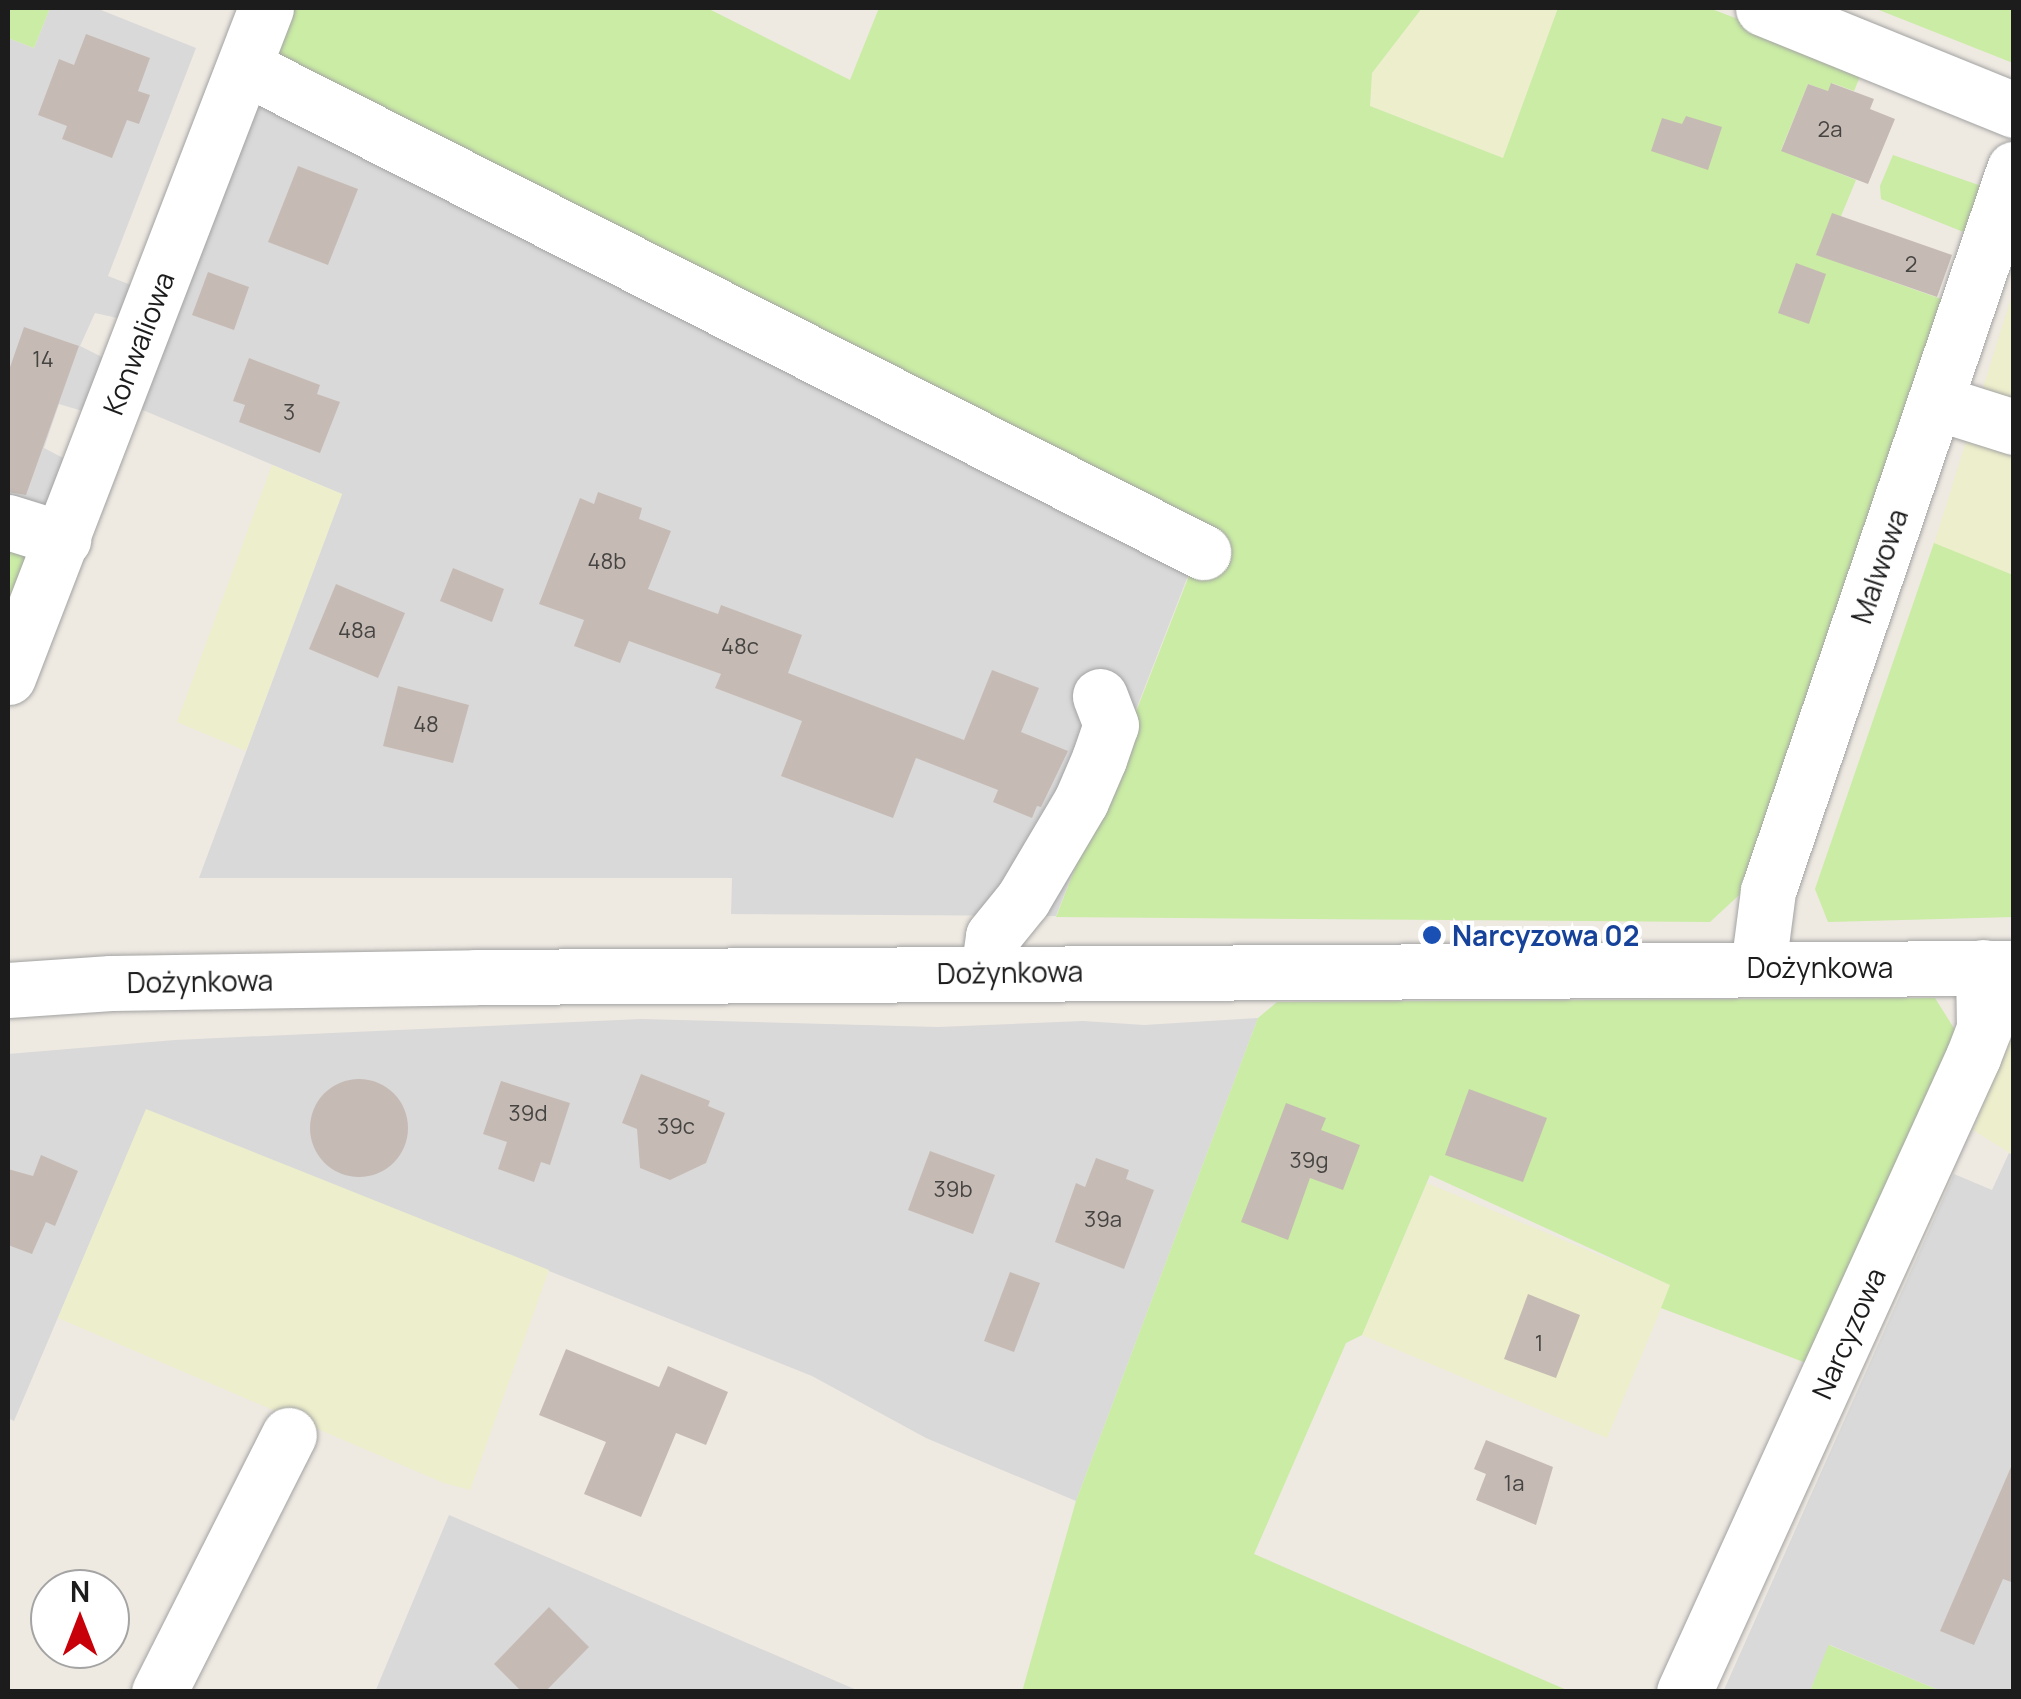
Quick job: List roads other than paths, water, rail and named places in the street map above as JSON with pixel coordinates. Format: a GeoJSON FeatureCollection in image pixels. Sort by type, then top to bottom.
{"type":"FeatureCollection","features":[{"type":"Feature","properties":{"kind":"street","name":"Konwaliowa"},"geometry":{"type":"LineString","coordinates":[[8,676],[266,8]]}},
{"type":"Feature","properties":{"kind":"street"},"geometry":{"type":"LineString","coordinates":[[1764,8],[2014,110]]}},
{"type":"Feature","properties":{"kind":"street"},"geometry":{"type":"LineString","coordinates":[[244,67],[1203,552]]}},
{"type":"Feature","properties":{"kind":"street","name":"Malwowa"},"geometry":{"type":"LineString","coordinates":[[1758,967],[1768,891],[2014,169]]}},
{"type":"Feature","properties":{"kind":"street"},"geometry":{"type":"LineString","coordinates":[[1935,402],[2014,427]]}},
{"type":"Feature","properties":{"kind":"street"},"geometry":{"type":"LineString","coordinates":[[8,522],[63,540]]}},
{"type":"Feature","properties":{"kind":"street"},"geometry":{"type":"LineString","coordinates":[[988,972],[993,936],[1022,899],[1081,801],[1099,759],[1111,726],[1100,696]]}},
{"type":"Feature","properties":{"kind":"street","name":"Dożynkowa"},"geometry":{"type":"LineString","coordinates":[[8,990],[308,979],[1998,967]]}},
{"type":"Feature","properties":{"kind":"street","name":"Narcyzowa"},"geometry":{"type":"LineString","coordinates":[[1684,1692],[1972,1057],[1984,1028],[1998,967]]}},
{"type":"Feature","properties":{"kind":"street"},"geometry":{"type":"LineString","coordinates":[[159,1692],[290,1435]]}},
{"type":"Feature","properties":{"kind":"place","name":"Narcyzowa 02"},"geometry":{"type":"Point","coordinates":[1432,935]}}]}
